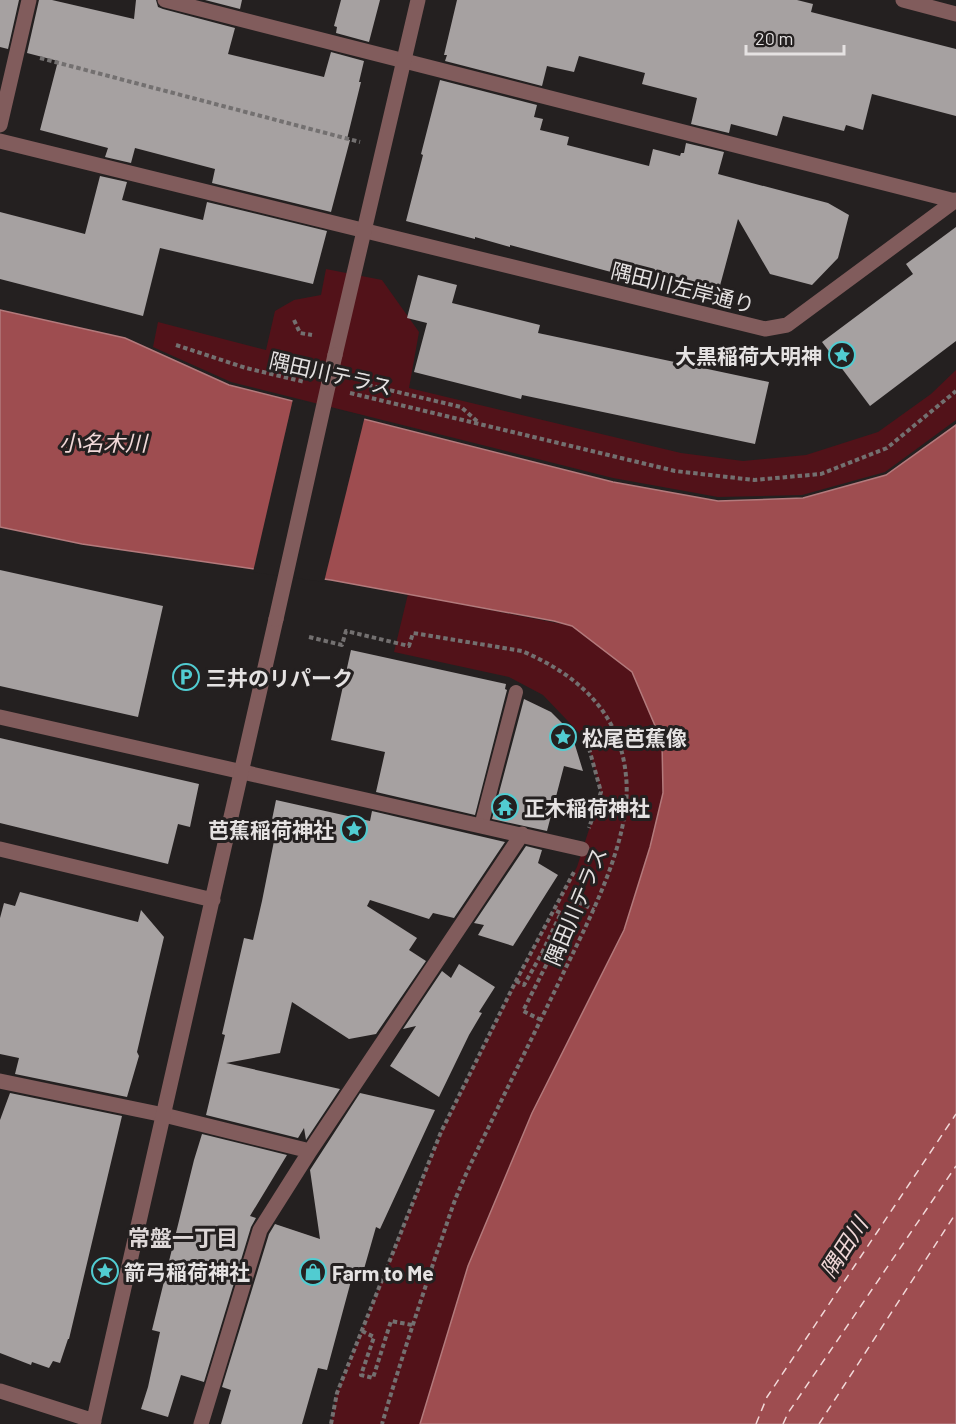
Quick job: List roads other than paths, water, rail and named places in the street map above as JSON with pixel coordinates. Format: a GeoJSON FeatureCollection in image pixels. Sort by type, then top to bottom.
{"type":"FeatureCollection","features":[{"type":"Feature","properties":{"kind":"street"},"geometry":{"type":"LineString","coordinates":[[0,125],[29,0]]}},
{"type":"Feature","properties":{"kind":"street"},"geometry":{"type":"LineString","coordinates":[[165,0],[955,201]]}},
{"type":"Feature","properties":{"kind":"street"},"geometry":{"type":"LineString","coordinates":[[0,1391],[96,1423],[335,355],[418,0]]}},
{"type":"Feature","properties":{"kind":"street"},"geometry":{"type":"LineString","coordinates":[[903,0],[956,14]]}},
{"type":"Feature","properties":{"kind":"street","name":"隅田川左岸通り"},"geometry":{"type":"LineString","coordinates":[[0,141],[765,329],[787,325],[955,201]]}},
{"type":"Feature","properties":{"kind":"street"},"geometry":{"type":"LineString","coordinates":[[0,717],[582,849]]}},
{"type":"Feature","properties":{"kind":"street"},"geometry":{"type":"LineString","coordinates":[[201,1424],[260,1230],[310,1151],[522,834]]}},
{"type":"Feature","properties":{"kind":"street"},"geometry":{"type":"LineString","coordinates":[[0,849],[213,900]]}},
{"type":"Feature","properties":{"kind":"street"},"geometry":{"type":"LineString","coordinates":[[1,1082],[164,1115],[310,1151]]}},
{"type":"Feature","properties":{"kind":"lane"},"geometry":{"type":"LineString","coordinates":[[481,826],[516,692]]}},
{"type":"Feature","properties":{"kind":"water"},"geometry":{"type":"Polygon","coordinates":[[[0,310],[125,338],[229,385],[613,482],[718,501],[803,498],[886,475],[956,425],[956,1424],[420,1424],[468,1266],[532,1113],[624,930],[650,847],[663,793],[662,742],[632,672],[572,626],[331,580],[82,544],[0,527],[0,310]]]}},
{"type":"Feature","properties":{"kind":"place","name":"大黒稲荷大明神"},"geometry":{"type":"Point","coordinates":[842,355]}},
{"type":"Feature","properties":{"kind":"place","name":"三井のリパーク"},"geometry":{"type":"Point","coordinates":[186,677]}},
{"type":"Feature","properties":{"kind":"place","name":"松尾芭蕉像"},"geometry":{"type":"Point","coordinates":[563,737]}},
{"type":"Feature","properties":{"kind":"place","name":"正木稲荷神社"},"geometry":{"type":"Point","coordinates":[505,807]}},
{"type":"Feature","properties":{"kind":"place","name":"芭蕉稲荷神社"},"geometry":{"type":"Point","coordinates":[354,829]}},
{"type":"Feature","properties":{"kind":"place","name":"箭弓稲荷神社"},"geometry":{"type":"Point","coordinates":[105,1271]}},
{"type":"Feature","properties":{"kind":"place","name":"Farm to Me"},"geometry":{"type":"Point","coordinates":[313,1272]}},
{"type":"Feature","properties":{"kind":"district","name":"常盤一丁目"},"geometry":{"type":"Point","coordinates":[183,1237]}},
{"type":"Feature","properties":{"kind":"water label","name":"小名木川"},"geometry":{"type":"Point","coordinates":[103,442]}},
{"type":"Feature","properties":{"kind":"water label","name":"隅田川"},"geometry":{"type":"Point","coordinates":[843,1247]}}]}
